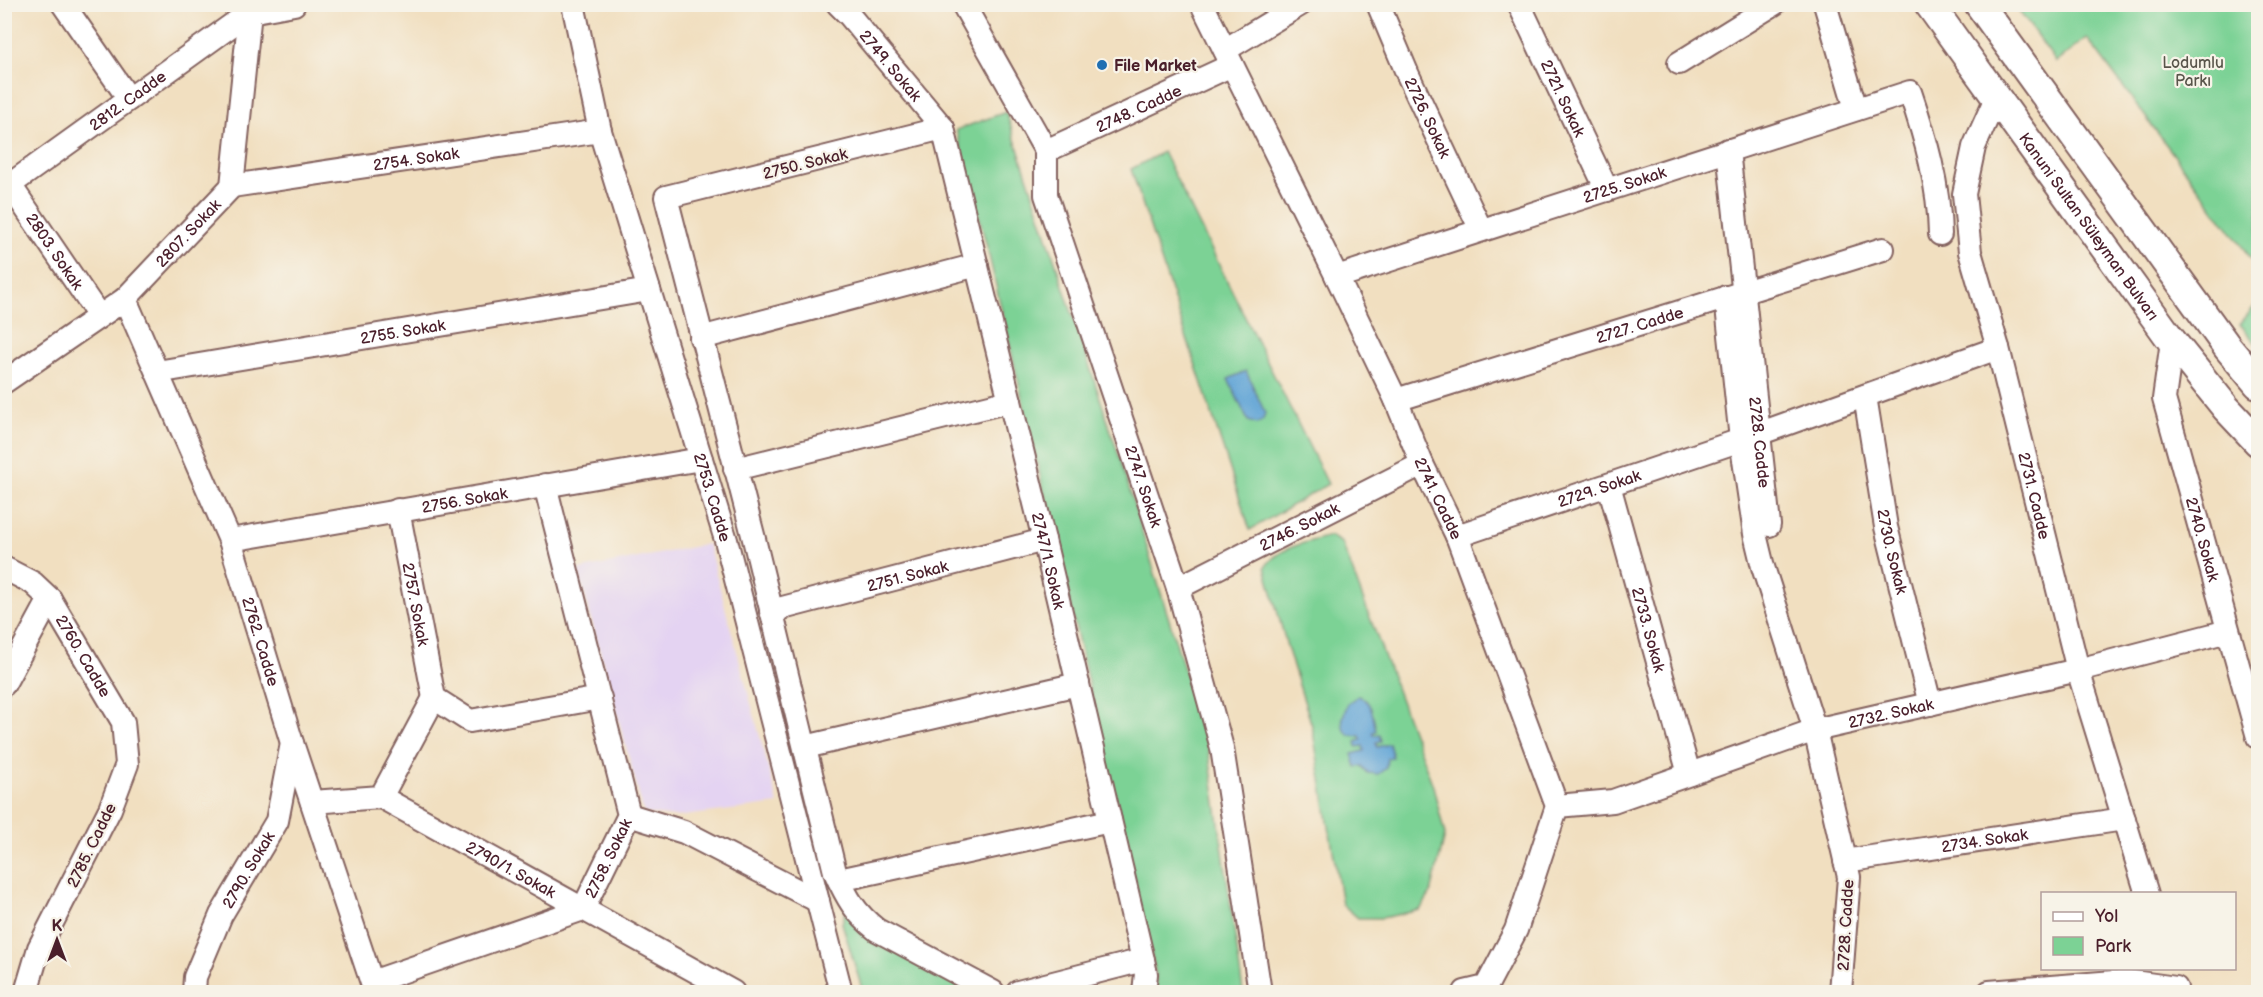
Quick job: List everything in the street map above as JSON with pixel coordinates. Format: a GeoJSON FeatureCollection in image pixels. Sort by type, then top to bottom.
{"type":"FeatureCollection","features":[{"type":"Feature","properties":{"kind":"main road","name":"Kanuni Sultan Süleyman Bulvarı"},"geometry":{"type":"LineString","coordinates":[[1929,4],[2172,341],[2226,408],[2259,442]]}},
{"type":"Feature","properties":{"kind":"main road"},"geometry":{"type":"LineString","coordinates":[[1979,4],[2213,327],[2259,384]]}},
{"type":"Feature","properties":{"kind":"street"},"geometry":{"type":"LineString","coordinates":[[63,4],[129,99]]}},
{"type":"Feature","properties":{"kind":"street"},"geometry":{"type":"LineString","coordinates":[[248,8],[294,4]]}},
{"type":"Feature","properties":{"kind":"street","name":"2753. Cadde"},"geometry":{"type":"LineString","coordinates":[[573,4],[600,131],[726,540],[842,993]]}},
{"type":"Feature","properties":{"kind":"street","name":"2749. Sokak"},"geometry":{"type":"LineString","coordinates":[[838,4],[944,128]]}},
{"type":"Feature","properties":{"kind":"street","name":"2747. Sokak"},"geometry":{"type":"LineString","coordinates":[[963,4],[1046,152],[1046,195],[1178,588],[1222,748],[1260,993]]}},
{"type":"Feature","properties":{"kind":"street","name":"2741. Cadde"},"geometry":{"type":"LineString","coordinates":[[1202,4],[1396,400],[1422,464],[1457,536],[1557,806]]}},
{"type":"Feature","properties":{"kind":"street","name":"2748. Cadde"},"geometry":{"type":"LineString","coordinates":[[1046,152],[1228,57],[1301,4]]}},
{"type":"Feature","properties":{"kind":"street","name":"2726. Sokak"},"geometry":{"type":"LineString","coordinates":[[1378,4],[1408,75],[1482,230]]}},
{"type":"Feature","properties":{"kind":"street","name":"2721. Sokak"},"geometry":{"type":"LineString","coordinates":[[1519,4],[1607,190]]}},
{"type":"Feature","properties":{"kind":"street"},"geometry":{"type":"LineString","coordinates":[[1679,63],[1774,4]]}},
{"type":"Feature","properties":{"kind":"street"},"geometry":{"type":"LineString","coordinates":[[1825,4],[1856,109]]}},
{"type":"Feature","properties":{"kind":"street","name":"2812. Cadde"},"geometry":{"type":"LineString","coordinates":[[8,187],[129,99],[248,8]]}},
{"type":"Feature","properties":{"kind":"street","name":"2807. Sokak"},"geometry":{"type":"LineString","coordinates":[[4,382],[124,299],[232,186],[248,8]]}},
{"type":"Feature","properties":{"kind":"street","name":"2725. Sokak"},"geometry":{"type":"LineString","coordinates":[[1337,277],[1911,92],[1927,144],[1939,204],[1940,234]]}},
{"type":"Feature","properties":{"kind":"street","name":"2731. Cadde"},"geometry":{"type":"LineString","coordinates":[[1996,98],[1974,147],[1964,194],[1970,252],[1998,348],[2078,670],[2146,892]]}},
{"type":"Feature","properties":{"kind":"street","name":"2750. Sokak"},"geometry":{"type":"LineString","coordinates":[[701,338],[666,197],[944,128]]}},
{"type":"Feature","properties":{"kind":"street","name":"2747/1. Sokak"},"geometry":{"type":"LineString","coordinates":[[944,128],[1143,960],[1146,974],[1144,993]]}},
{"type":"Feature","properties":{"kind":"street","name":"2754. Sokak"},"geometry":{"type":"LineString","coordinates":[[232,186],[600,131]]}},
{"type":"Feature","properties":{"kind":"street","name":"2728. Cadde"},"geometry":{"type":"LineString","coordinates":[[1728,150],[1735,295],[1749,437],[1755,534],[1763,567],[1822,729],[1849,877],[1840,993]]}},
{"type":"Feature","properties":{"kind":"street","name":"2803. Sokak"},"geometry":{"type":"LineString","coordinates":[[8,187],[99,316]]}},
{"type":"Feature","properties":{"kind":"street","name":"2727. Cadde"},"geometry":{"type":"LineString","coordinates":[[1396,400],[1883,249]]}},
{"type":"Feature","properties":{"kind":"street"},"geometry":{"type":"LineString","coordinates":[[977,265],[701,338],[839,880],[860,917],[877,930],[993,993]]}},
{"type":"Feature","properties":{"kind":"street","name":"2755. Sokak"},"geometry":{"type":"LineString","coordinates":[[157,372],[649,290]]}},
{"type":"Feature","properties":{"kind":"street","name":"2762. Cadde"},"geometry":{"type":"LineString","coordinates":[[124,299],[230,540],[292,743],[374,987]]}},
{"type":"Feature","properties":{"kind":"street","name":"2740. Sokak"},"geometry":{"type":"LineString","coordinates":[[2172,341],[2164,399],[2259,737]]}},
{"type":"Feature","properties":{"kind":"street","name":"2729. Sokak"},"geometry":{"type":"LineString","coordinates":[[1457,536],[1749,437],[1998,348]]}},
{"type":"Feature","properties":{"kind":"street","name":"2730. Sokak"},"geometry":{"type":"LineString","coordinates":[[1865,396],[1886,527],[1930,704]]}},
{"type":"Feature","properties":{"kind":"street"},"geometry":{"type":"LineString","coordinates":[[735,468],[1010,401]]}},
{"type":"Feature","properties":{"kind":"street","name":"2756. Sokak"},"geometry":{"type":"LineString","coordinates":[[230,540],[701,459]]}},
{"type":"Feature","properties":{"kind":"street","name":"2746. Sokak"},"geometry":{"type":"LineString","coordinates":[[1178,588],[1422,464]]}},
{"type":"Feature","properties":{"kind":"street","name":"2758. Sokak"},"geometry":{"type":"LineString","coordinates":[[374,987],[583,909],[629,815],[544,485]]}},
{"type":"Feature","properties":{"kind":"street","name":"2733. Sokak"},"geometry":{"type":"LineString","coordinates":[[1609,485],[1689,774]]}},
{"type":"Feature","properties":{"kind":"street","name":"2757. Sokak"},"geometry":{"type":"LineString","coordinates":[[398,510],[434,698]]}},
{"type":"Feature","properties":{"kind":"street","name":"2751. Sokak"},"geometry":{"type":"LineString","coordinates":[[771,611],[1044,540]]}},
{"type":"Feature","properties":{"kind":"street","name":"2760. Cadde"},"geometry":{"type":"LineString","coordinates":[[4,568],[33,583],[50,599],[123,722],[127,764]]}},
{"type":"Feature","properties":{"kind":"street"},"geometry":{"type":"LineString","coordinates":[[4,684],[50,599]]}},
{"type":"Feature","properties":{"kind":"street","name":"2732. Sokak"},"geometry":{"type":"LineString","coordinates":[[1557,806],[1613,801],[1822,729],[2078,670],[2228,631]]}},
{"type":"Feature","properties":{"kind":"street"},"geometry":{"type":"LineString","coordinates":[[805,747],[1078,684]]}},
{"type":"Feature","properties":{"kind":"street"},"geometry":{"type":"LineString","coordinates":[[312,802],[381,797],[434,698],[470,721],[600,698]]}},
{"type":"Feature","properties":{"kind":"street","name":"2790. Sokak"},"geometry":{"type":"LineString","coordinates":[[194,993],[195,977],[221,915],[277,821],[292,743]]}},
{"type":"Feature","properties":{"kind":"street","name":"2785. Cadde"},"geometry":{"type":"LineString","coordinates":[[26,993],[39,948],[110,809],[127,764]]}},
{"type":"Feature","properties":{"kind":"street","name":"2790/1. Sokak"},"geometry":{"type":"LineString","coordinates":[[381,797],[733,993]]}},
{"type":"Feature","properties":{"kind":"street"},"geometry":{"type":"LineString","coordinates":[[1479,991],[1516,930],[1557,806]]}},
{"type":"Feature","properties":{"kind":"street"},"geometry":{"type":"LineString","coordinates":[[629,815],[684,832],[818,901]]}},
{"type":"Feature","properties":{"kind":"street","name":"2734. Sokak"},"geometry":{"type":"LineString","coordinates":[[1845,861],[2124,819]]}},
{"type":"Feature","properties":{"kind":"street"},"geometry":{"type":"LineString","coordinates":[[839,880],[1110,821]]}},
{"type":"Feature","properties":{"kind":"street"},"geometry":{"type":"LineString","coordinates":[[1018,993],[1143,960]]}},
{"type":"Feature","properties":{"kind":"street"},"geometry":{"type":"LineString","coordinates":[[1989,993],[2126,981],[2175,983]]}},
{"type":"Feature","properties":{"kind":"shaded area"},"geometry":{"type":"Polygon","coordinates":[[[708,544],[778,804],[675,817],[644,813],[578,570],[708,544]]]}},
{"type":"Feature","properties":{"kind":"green space","name":"Lodumlu Parkı"},"geometry":{"type":"Polygon","coordinates":[[[2015,5],[2258,5],[2258,268],[2087,38],[2056,62],[2015,5]]]}},
{"type":"Feature","properties":{"kind":"green space"},"geometry":{"type":"Polygon","coordinates":[[[1006,112],[1120,459],[1208,747],[1243,992],[1155,992],[1156,975],[987,247],[956,130],[1006,112]]]}},
{"type":"Feature","properties":{"kind":"green space"},"geometry":{"type":"Polygon","coordinates":[[[1163,152],[1328,484],[1250,530],[1131,169],[1163,152]]]}},
{"type":"Feature","properties":{"kind":"green space"},"geometry":{"type":"Polygon","coordinates":[[[2258,302],[2258,346],[2240,324],[2258,302]]]}},
{"type":"Feature","properties":{"kind":"green space"},"geometry":{"type":"Polygon","coordinates":[[[1330,536],[1342,543],[1433,786],[1445,835],[1431,893],[1420,910],[1382,918],[1358,918],[1342,904],[1312,726],[1265,567],[1286,550],[1330,536]]]}},
{"type":"Feature","properties":{"kind":"green space"},"geometry":{"type":"Polygon","coordinates":[[[845,913],[974,992],[863,992],[842,923],[845,913]]]}},
{"type":"Feature","properties":{"kind":"water"},"geometry":{"type":"Polygon","coordinates":[[[1246,371],[1265,413],[1263,420],[1257,424],[1248,421],[1228,379],[1246,371]]]}},
{"type":"Feature","properties":{"kind":"water"},"geometry":{"type":"Polygon","coordinates":[[[1358,696],[1367,701],[1372,710],[1376,731],[1373,732],[1374,735],[1379,734],[1381,741],[1376,742],[1377,747],[1389,744],[1393,757],[1387,758],[1386,768],[1378,774],[1368,773],[1362,766],[1356,767],[1352,754],[1364,751],[1363,746],[1357,747],[1356,741],[1361,739],[1360,736],[1349,735],[1342,724],[1348,703],[1358,696]]]}},
{"type":"Feature","properties":{"kind":"place","name":"File Market"},"geometry":{"type":"Point","coordinates":[1102,65]}}]}
